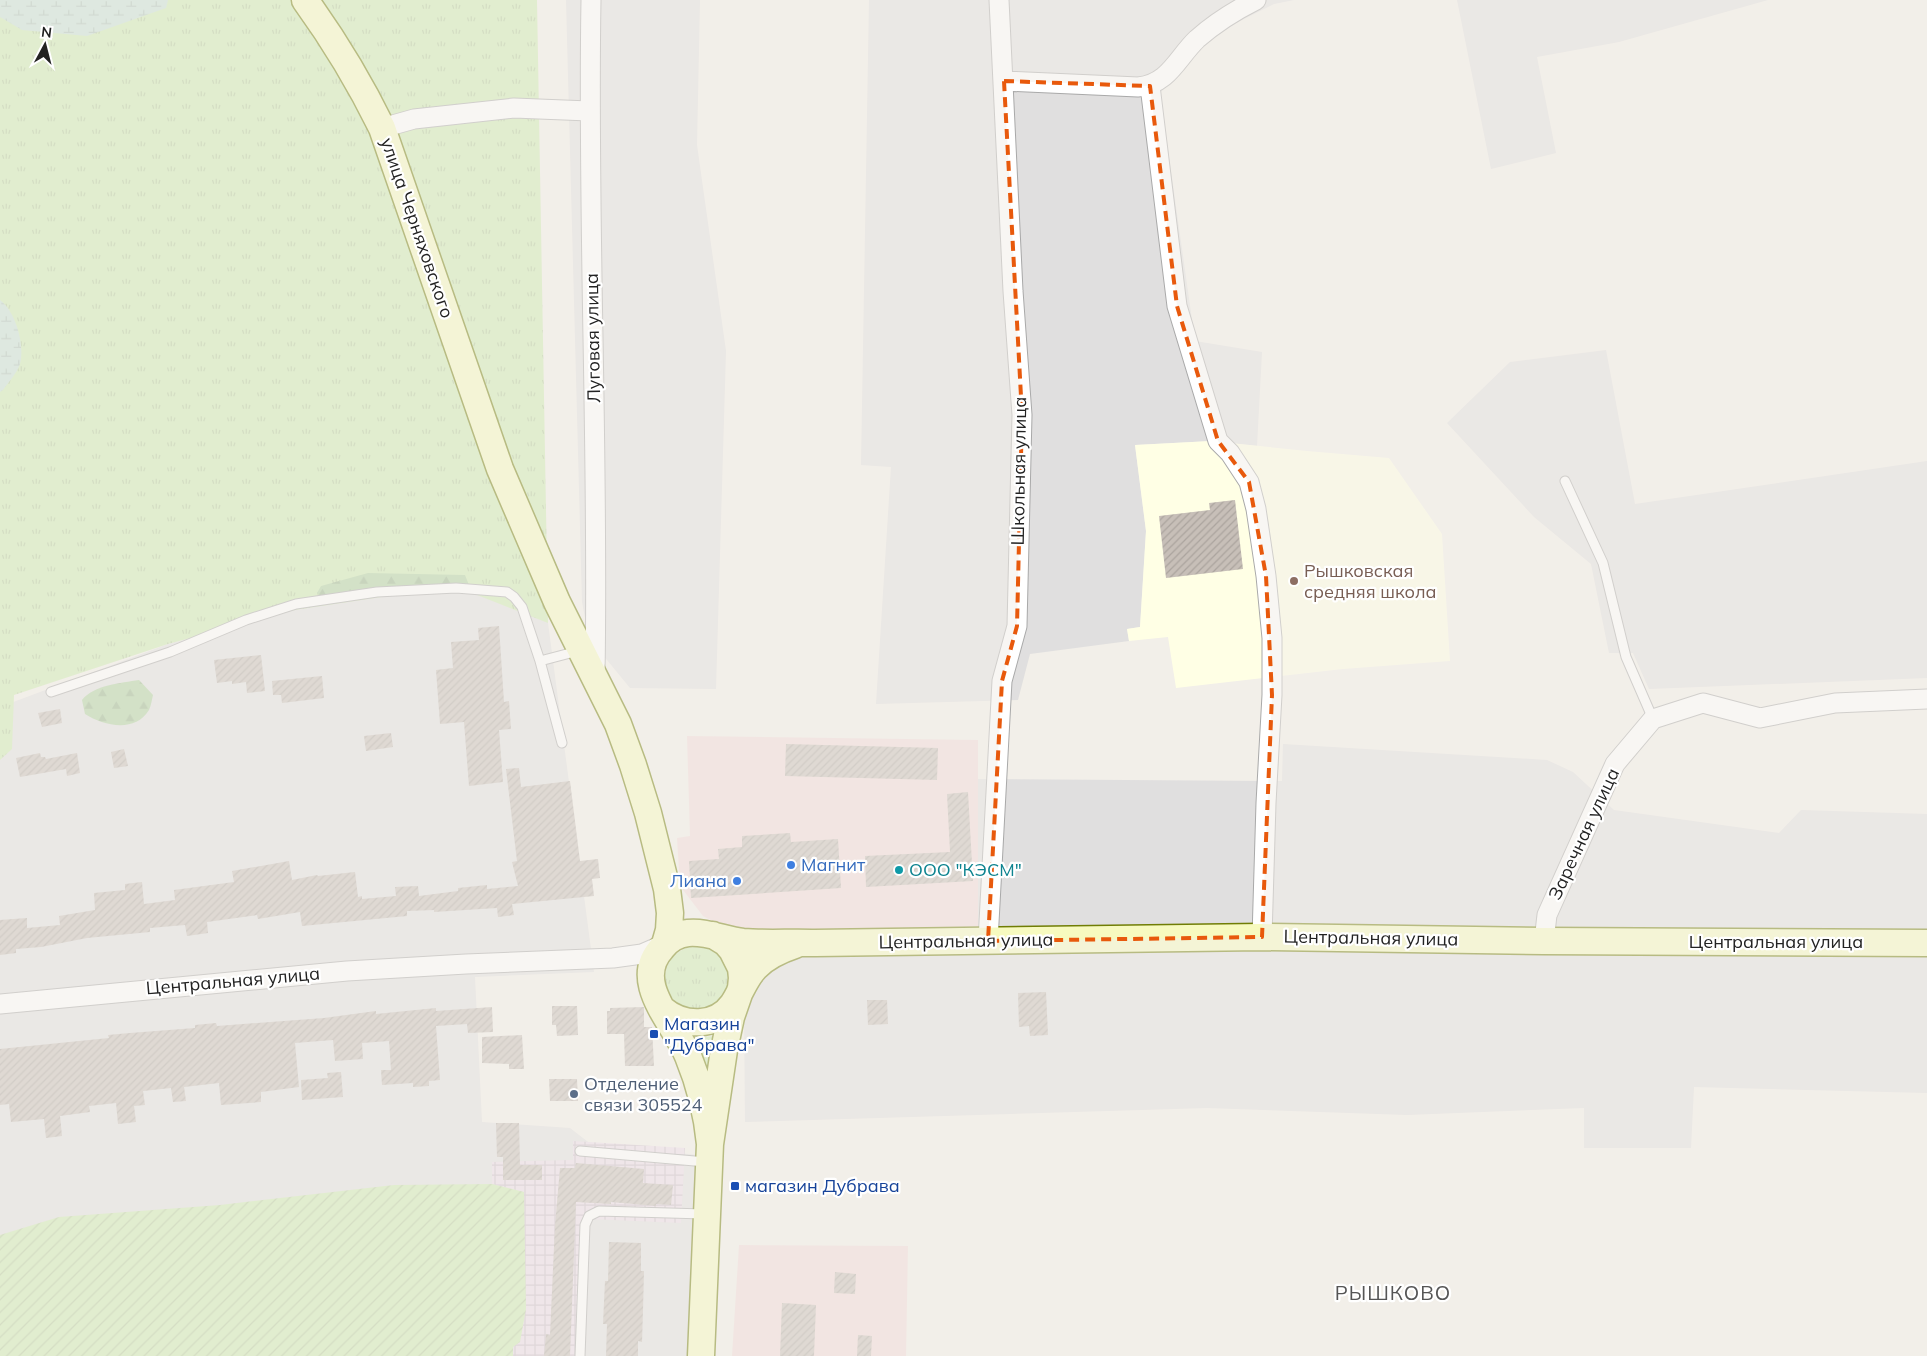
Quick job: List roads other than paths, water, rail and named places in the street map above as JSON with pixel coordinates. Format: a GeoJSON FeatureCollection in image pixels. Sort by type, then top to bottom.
{"type":"FeatureCollection","features":[{"type":"Feature","properties":{"kind":"main road","name":"улица Черняховского"},"geometry":{"type":"LineString","coordinates":[[305,0],[369,101],[382,128],[500,469],[557,602],[618,724],[648,813],[667,889]]}},
{"type":"Feature","properties":{"kind":"main road"},"geometry":{"type":"LineString","coordinates":[[667,889],[677,909],[686,920],[700,930],[718,937],[732,950],[741,968],[740,988],[724,1050],[710,1153]]}},
{"type":"Feature","properties":{"kind":"main road"},"geometry":{"type":"LineString","coordinates":[[667,889],[670,913],[669,930],[665,944],[654,958],[650,984],[653,993],[688,1054],[701,1090],[708,1122],[710,1153],[701,1356]]}},
{"type":"Feature","properties":{"kind":"main road"},"geometry":{"type":"LineString","coordinates":[[665,944],[685,933],[697,932],[744,942],[816,943]]}},
{"type":"Feature","properties":{"kind":"main road","name":"Центральная улица"},"geometry":{"type":"LineString","coordinates":[[816,943],[1262,937],[1927,943]]}},
{"type":"Feature","properties":{"kind":"main road"},"geometry":{"type":"LineString","coordinates":[[662,1008],[677,1019],[685,1022],[703,1022],[720,1016],[733,1005],[749,975],[767,957],[782,949],[799,944],[816,943]]}},
{"type":"Feature","properties":{"kind":"street","name":"Луговая улица"},"geometry":{"type":"LineString","coordinates":[[591,0],[589,110],[595,423],[595,676]]}},
{"type":"Feature","properties":{"kind":"street","name":"Школьная улица"},"geometry":{"type":"LineString","coordinates":[[988,941],[1002,681],[1017,626],[1022,415],[1013,291],[999,0]]}},
{"type":"Feature","properties":{"kind":"street"},"geometry":{"type":"LineString","coordinates":[[1004,81],[1150,86],[1163,78],[1196,40],[1219,21],[1256,0]]}},
{"type":"Feature","properties":{"kind":"street"},"geometry":{"type":"LineString","coordinates":[[1150,86],[1177,306],[1218,440],[1230,453],[1249,482],[1256,509],[1266,576],[1272,638],[1272,695],[1266,803],[1262,937]]}},
{"type":"Feature","properties":{"kind":"street"},"geometry":{"type":"LineString","coordinates":[[382,128],[414,119],[514,108],[589,110]]}},
{"type":"Feature","properties":{"kind":"street"},"geometry":{"type":"LineString","coordinates":[[1653,719],[1703,703],[1760,718],[1835,703],[1927,699]]}},
{"type":"Feature","properties":{"kind":"street","name":"Заречная улица"},"geometry":{"type":"LineString","coordinates":[[1544,941],[1547,915],[1615,764],[1653,719]]}},
{"type":"Feature","properties":{"kind":"street"},"geometry":{"type":"LineString","coordinates":[[613,958],[642,954],[665,944]]}},
{"type":"Feature","properties":{"kind":"street"},"geometry":{"type":"LineString","coordinates":[[613,958],[638,966],[650,984]]}},
{"type":"Feature","properties":{"kind":"street","name":"Центральная улица"},"geometry":{"type":"LineString","coordinates":[[0,1004],[347,971],[613,958]]}},
{"type":"Feature","properties":{"kind":"lane"},"geometry":{"type":"LineString","coordinates":[[1565,480],[1602,564],[1626,657],[1653,719]]}},
{"type":"Feature","properties":{"kind":"lane"},"geometry":{"type":"LineString","coordinates":[[52,692],[170,652],[246,620],[296,604],[377,592],[456,588],[507,592],[522,607],[540,661],[562,743]]}},
{"type":"Feature","properties":{"kind":"lane"},"geometry":{"type":"LineString","coordinates":[[540,661],[581,650]]}},
{"type":"Feature","properties":{"kind":"lane"},"geometry":{"type":"LineString","coordinates":[[580,1152],[710,1153]]}},
{"type":"Feature","properties":{"kind":"lane"},"geometry":{"type":"LineString","coordinates":[[580,1356],[584,1225],[589,1216],[599,1211],[708,1215]]}},
{"type":"Feature","properties":{"kind":"place","name":"Рышковская средняя школа"},"geometry":{"type":"Point","coordinates":[1294,581]}},
{"type":"Feature","properties":{"kind":"place","name":"Магнит"},"geometry":{"type":"Point","coordinates":[791,865]}},
{"type":"Feature","properties":{"kind":"place","name":"ООО \"КЭСМ\""},"geometry":{"type":"Point","coordinates":[899,870]}},
{"type":"Feature","properties":{"kind":"place","name":"Лиана"},"geometry":{"type":"Point","coordinates":[737,881]}},
{"type":"Feature","properties":{"kind":"place","name":"Магазин \"Дубрава\""},"geometry":{"type":"Point","coordinates":[654,1034]}},
{"type":"Feature","properties":{"kind":"place","name":"Отделение связи 305524"},"geometry":{"type":"Point","coordinates":[574,1094]}},
{"type":"Feature","properties":{"kind":"place","name":"магазин Дубрава"},"geometry":{"type":"Point","coordinates":[735,1186]}},
{"type":"Feature","properties":{"kind":"district","name":"РЫШКОВО"},"geometry":{"type":"Point","coordinates":[1393,1293]}}]}
